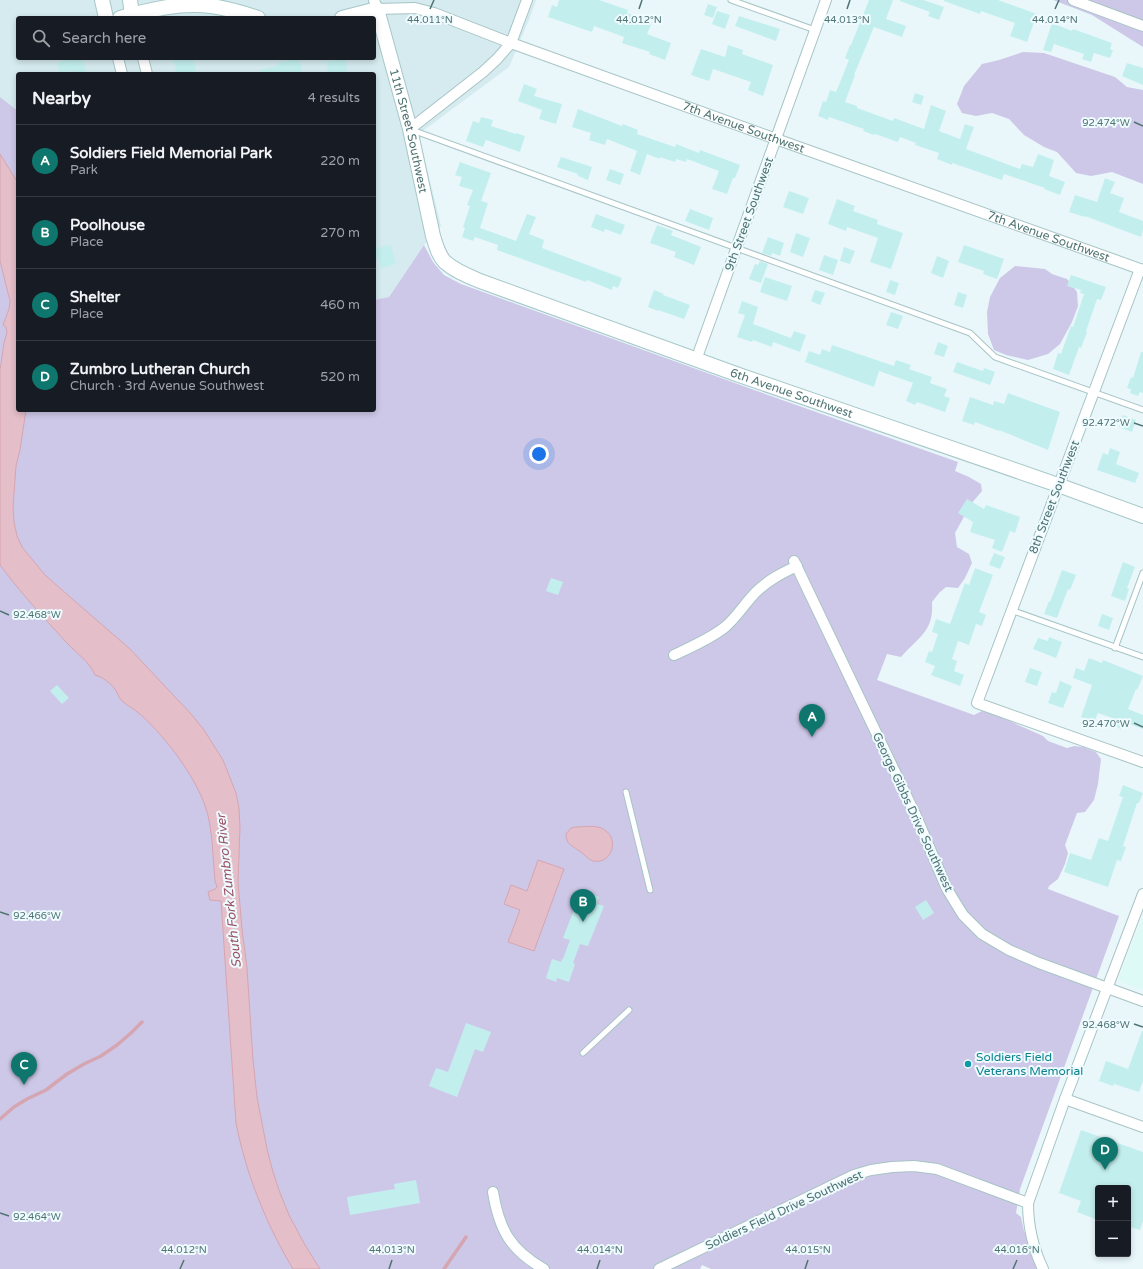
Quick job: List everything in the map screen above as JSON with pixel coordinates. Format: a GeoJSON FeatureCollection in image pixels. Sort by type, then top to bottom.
{"type":"FeatureCollection","features":[{"type":"Feature","properties":{"kind":"street"},"geometry":{"type":"LineString","coordinates":[[102,0],[106,16]]}},
{"type":"Feature","properties":{"kind":"street"},"geometry":{"type":"LineString","coordinates":[[128,16],[130,0]]}},
{"type":"Feature","properties":{"kind":"street"},"geometry":{"type":"LineString","coordinates":[[410,130],[483,72],[497,59],[511,43],[528,0]]}},
{"type":"Feature","properties":{"kind":"street","name":"9th Street Southwest"},"geometry":{"type":"LineString","coordinates":[[696,360],[826,0]]}},
{"type":"Feature","properties":{"kind":"street"},"geometry":{"type":"LineString","coordinates":[[1073,0],[1143,26]]}},
{"type":"Feature","properties":{"kind":"street","name":"7th Avenue Southwest"},"geometry":{"type":"LineString","coordinates":[[347,16],[376,4],[428,12],[776,139],[1142,269]]}},
{"type":"Feature","properties":{"kind":"street","name":"11th Street Southwest"},"geometry":{"type":"LineString","coordinates":[[376,4],[410,130],[433,236],[444,261]]}},
{"type":"Feature","properties":{"kind":"street"},"geometry":{"type":"LineString","coordinates":[[131,16],[155,9],[191,5],[221,8],[251,16]]}},
{"type":"Feature","properties":{"kind":"street"},"geometry":{"type":"LineString","coordinates":[[118,60],[122,72]]}},
{"type":"Feature","properties":{"kind":"street"},"geometry":{"type":"LineString","coordinates":[[144,60],[146,72]]}},
{"type":"Feature","properties":{"kind":"street","name":"6th Avenue Southwest"},"geometry":{"type":"LineString","coordinates":[[444,261],[463,274],[480,281],[696,360],[1058,485],[1143,516]]}},
{"type":"Feature","properties":{"kind":"street","name":"8th Street Southwest"},"geometry":{"type":"LineString","coordinates":[[1142,269],[1093,392],[977,703],[1143,762]]}},
{"type":"Feature","properties":{"kind":"street","name":"George Gibbs Drive Southwest"},"geometry":{"type":"LineString","coordinates":[[674,655],[700,643],[725,627],[735,618],[756,592],[796,563],[916,816],[947,889],[963,915],[982,934],[1009,950],[1039,963],[1143,1001]]}},
{"type":"Feature","properties":{"kind":"street"},"geometry":{"type":"LineString","coordinates":[[1043,1269],[1036,1255],[1031,1237],[1028,1217],[1028,1203],[1107,988],[1142,901]]}},
{"type":"Feature","properties":{"kind":"street"},"geometry":{"type":"LineString","coordinates":[[1066,1099],[1143,1128]]}},
{"type":"Feature","properties":{"kind":"street","name":"Soldiers Field Drive Southwest"},"geometry":{"type":"LineString","coordinates":[[659,1269],[854,1175],[871,1170],[914,1166],[937,1170],[1028,1203]]}},
{"type":"Feature","properties":{"kind":"street"},"geometry":{"type":"LineString","coordinates":[[493,1192],[500,1221],[515,1248],[525,1257],[544,1269]]}},
{"type":"Feature","properties":{"kind":"lane"},"geometry":{"type":"LineString","coordinates":[[731,0],[815,30]]}},
{"type":"Feature","properties":{"kind":"lane"},"geometry":{"type":"LineString","coordinates":[[410,130],[970,333],[995,357],[1143,410]]}},
{"type":"Feature","properties":{"kind":"lane"},"geometry":{"type":"LineString","coordinates":[[1115,648],[1143,573]]}},
{"type":"Feature","properties":{"kind":"lane"},"geometry":{"type":"LineString","coordinates":[[1011,610],[1143,657]]}},
{"type":"Feature","properties":{"kind":"lane"},"geometry":{"type":"LineString","coordinates":[[626,792],[650,890]]}},
{"type":"Feature","properties":{"kind":"lane"},"geometry":{"type":"LineString","coordinates":[[583,1053],[629,1010]]}},
{"type":"Feature","properties":{"kind":"shaded area"},"geometry":{"type":"Polygon","coordinates":[[[0,0],[536,0],[509,67],[424,130],[420,139],[441,226],[424,245],[389,297],[376,300],[376,72],[16,72],[16,109],[0,97],[0,0]]]}},
{"type":"Feature","properties":{"kind":"shaded area"},"geometry":{"type":"Polygon","coordinates":[[[1053,0],[1143,0],[1143,47],[1092,15],[1053,0]]]}},
{"type":"Feature","properties":{"kind":"shaded area"},"geometry":{"type":"Polygon","coordinates":[[[1023,52],[1044,53],[1115,77],[1127,87],[1143,90],[1143,184],[1112,172],[1091,176],[1076,173],[1057,152],[1044,147],[1024,135],[1009,119],[992,113],[976,116],[962,113],[957,104],[964,86],[982,64],[1023,52]]]}},
{"type":"Feature","properties":{"kind":"shaded area"},"geometry":{"type":"Polygon","coordinates":[[[0,97],[16,109],[16,412],[376,412],[376,300],[389,297],[424,245],[433,262],[444,275],[461,284],[958,462],[955,471],[981,484],[982,491],[971,504],[955,533],[957,547],[969,554],[972,563],[965,578],[958,588],[946,587],[939,593],[932,602],[930,620],[924,633],[901,657],[887,654],[877,680],[974,715],[982,711],[994,714],[1043,736],[1048,741],[1067,748],[1074,746],[1083,747],[1096,752],[1101,759],[1098,784],[1094,800],[1085,812],[1077,813],[1065,845],[1068,853],[1065,864],[1058,879],[1049,886],[1048,889],[1119,916],[1020,1189],[1016,1213],[1021,1217],[1024,1231],[1041,1269],[711,1269],[702,1265],[700,1269],[0,1269],[0,97]]]}},
{"type":"Feature","properties":{"kind":"shaded area"},"geometry":{"type":"Polygon","coordinates":[[[1015,266],[1045,269],[1052,274],[1067,279],[1077,292],[1078,306],[1072,322],[1060,344],[1048,354],[1028,360],[1006,355],[994,350],[988,334],[987,312],[990,297],[1000,278],[1015,266]]]}},
{"type":"Feature","properties":{"kind":"shaded area"},"geometry":{"type":"Polygon","coordinates":[[[1143,915],[1143,990],[1118,981],[1143,915]]]}},
{"type":"Feature","properties":{"kind":"water","name":"South Fork Zumbro River"},"geometry":{"type":"Polygon","coordinates":[[[0,154],[16,180],[16,412],[26,412],[16,466],[13,507],[17,536],[22,547],[45,575],[130,649],[192,715],[204,730],[223,760],[236,793],[239,808],[240,827],[238,882],[247,968],[257,1097],[267,1149],[280,1193],[289,1215],[320,1269],[293,1269],[274,1234],[258,1198],[240,1142],[236,1123],[221,901],[210,900],[208,892],[217,887],[215,881],[209,820],[199,792],[182,762],[161,736],[140,714],[122,701],[111,685],[104,679],[95,675],[86,662],[41,614],[0,565],[0,370],[7,332],[6,327],[3,325],[9,309],[10,301],[0,261],[0,154]]]}},
{"type":"Feature","properties":{"kind":"water"},"geometry":{"type":"Polygon","coordinates":[[[589,826],[601,828],[607,832],[613,843],[610,854],[606,859],[593,861],[568,842],[566,834],[571,828],[589,826]]]}},
{"type":"Feature","properties":{"kind":"water"},"geometry":{"type":"Polygon","coordinates":[[[538,860],[564,869],[534,951],[508,942],[520,910],[504,904],[511,885],[527,891],[538,860]]]}},
{"type":"Feature","properties":{"kind":"building"},"geometry":{"type":"Polygon","coordinates":[[[559,0],[599,0],[628,10],[627,13],[652,22],[647,34],[671,43],[665,60],[649,54],[650,52],[622,43],[624,37],[594,26],[592,32],[548,17],[552,5],[557,7],[559,0]]]}},
{"type":"Feature","properties":{"kind":"building"},"geometry":{"type":"Polygon","coordinates":[[[869,0],[893,0],[886,19],[906,26],[902,37],[874,27],[854,75],[845,102],[893,121],[894,118],[924,129],[931,105],[946,111],[939,131],[960,139],[965,124],[974,127],[966,149],[1020,169],[1022,164],[1033,167],[1038,154],[1054,160],[1049,176],[1065,182],[1060,195],[1044,189],[1045,188],[1004,174],[1002,180],[952,163],[952,165],[937,159],[939,153],[915,145],[916,143],[900,137],[898,142],[875,134],[874,135],[863,131],[864,129],[829,117],[828,120],[818,116],[823,101],[826,102],[830,90],[836,92],[849,60],[845,58],[869,0]]]}},
{"type":"Feature","properties":{"kind":"building"},"geometry":{"type":"Polygon","coordinates":[[[900,0],[923,0],[944,7],[939,20],[928,16],[930,12],[900,0]]]}},
{"type":"Feature","properties":{"kind":"building"},"geometry":{"type":"Polygon","coordinates":[[[944,0],[998,0],[1037,14],[1027,42],[1010,36],[1015,23],[981,11],[980,14],[944,0]]]}},
{"type":"Feature","properties":{"kind":"building"},"geometry":{"type":"Polygon","coordinates":[[[708,4],[717,7],[713,18],[704,15],[708,4]]]}},
{"type":"Feature","properties":{"kind":"building"},"geometry":{"type":"Polygon","coordinates":[[[717,11],[730,15],[725,29],[712,24],[717,11]]]}},
{"type":"Feature","properties":{"kind":"building"},"geometry":{"type":"Polygon","coordinates":[[[739,16],[780,29],[776,41],[735,26],[739,16]]]}},
{"type":"Feature","properties":{"kind":"building"},"geometry":{"type":"Polygon","coordinates":[[[1052,23],[1072,31],[1073,29],[1112,43],[1110,49],[1113,50],[1110,58],[1094,53],[1091,62],[1082,59],[1084,54],[1054,44],[1051,52],[1043,50],[1052,23]]]}},
{"type":"Feature","properties":{"kind":"building"},"geometry":{"type":"Polygon","coordinates":[[[728,45],[743,50],[742,54],[773,65],[763,96],[748,90],[751,82],[713,69],[709,81],[691,75],[701,49],[725,57],[728,45]]]}},
{"type":"Feature","properties":{"kind":"building"},"geometry":{"type":"Polygon","coordinates":[[[67,60],[83,60],[86,72],[72,72],[71,70],[59,72],[57,63],[67,60]]]}},
{"type":"Feature","properties":{"kind":"building"},"geometry":{"type":"Polygon","coordinates":[[[174,60],[194,60],[196,72],[176,72],[174,60]]]}},
{"type":"Feature","properties":{"kind":"building"},"geometry":{"type":"Polygon","coordinates":[[[289,60],[300,60],[302,72],[259,72],[259,70],[278,66],[277,63],[289,60]]]}},
{"type":"Feature","properties":{"kind":"building"},"geometry":{"type":"Polygon","coordinates":[[[345,60],[348,72],[328,72],[326,62],[345,60]]]}},
{"type":"Feature","properties":{"kind":"building"},"geometry":{"type":"Polygon","coordinates":[[[1127,63],[1143,68],[1143,85],[1122,76],[1127,63]]]}},
{"type":"Feature","properties":{"kind":"building"},"geometry":{"type":"Polygon","coordinates":[[[524,84],[537,89],[534,96],[562,104],[556,124],[539,119],[542,110],[518,101],[524,84]]]}},
{"type":"Feature","properties":{"kind":"building"},"geometry":{"type":"Polygon","coordinates":[[[915,93],[924,96],[921,105],[912,102],[915,93]]]}},
{"type":"Feature","properties":{"kind":"building"},"geometry":{"type":"Polygon","coordinates":[[[578,109],[622,126],[623,124],[638,130],[637,134],[675,147],[676,144],[699,153],[700,150],[740,165],[727,194],[712,189],[719,171],[687,159],[686,162],[676,159],[675,162],[660,157],[660,159],[647,154],[640,175],[630,171],[637,151],[607,139],[605,145],[589,140],[591,133],[572,127],[578,109]]]}},
{"type":"Feature","properties":{"kind":"building"},"geometry":{"type":"Polygon","coordinates":[[[481,117],[493,120],[491,126],[525,136],[520,152],[486,140],[483,147],[466,141],[473,121],[479,123],[481,117]]]}},
{"type":"Feature","properties":{"kind":"building"},"geometry":{"type":"Polygon","coordinates":[[[561,157],[592,167],[588,180],[578,176],[578,174],[557,167],[561,157]]]}},
{"type":"Feature","properties":{"kind":"building"},"geometry":{"type":"Polygon","coordinates":[[[460,162],[491,173],[481,201],[488,203],[480,228],[516,241],[527,214],[536,217],[529,234],[544,240],[542,248],[622,278],[618,288],[613,286],[612,290],[587,280],[586,282],[497,250],[498,245],[475,237],[473,241],[462,237],[465,228],[463,227],[470,206],[467,205],[473,190],[459,186],[462,177],[455,175],[460,162]]]}},
{"type":"Feature","properties":{"kind":"building"},"geometry":{"type":"Polygon","coordinates":[[[610,169],[624,174],[620,185],[606,180],[610,169]]]}},
{"type":"Feature","properties":{"kind":"building"},"geometry":{"type":"Polygon","coordinates":[[[1105,178],[1115,182],[1110,193],[1124,198],[1119,212],[1143,221],[1141,237],[1085,216],[1069,212],[1075,195],[1097,202],[1105,178]]]}},
{"type":"Feature","properties":{"kind":"building"},"geometry":{"type":"Polygon","coordinates":[[[789,191],[809,198],[803,214],[783,207],[789,191]]]}},
{"type":"Feature","properties":{"kind":"building"},"geometry":{"type":"Polygon","coordinates":[[[837,199],[855,206],[853,211],[878,220],[877,224],[903,233],[891,269],[870,262],[878,238],[847,227],[846,231],[828,224],[837,199]]]}},
{"type":"Feature","properties":{"kind":"building"},"geometry":{"type":"Polygon","coordinates":[[[690,209],[713,218],[709,230],[685,221],[690,209]]]}},
{"type":"Feature","properties":{"kind":"building"},"geometry":{"type":"Polygon","coordinates":[[[596,214],[625,225],[621,235],[605,229],[604,232],[591,227],[596,214]]]}},
{"type":"Feature","properties":{"kind":"building"},"geometry":{"type":"Polygon","coordinates":[[[657,225],[673,231],[671,235],[701,247],[694,265],[674,257],[676,252],[650,243],[657,225]]]}},
{"type":"Feature","properties":{"kind":"building"},"geometry":{"type":"Polygon","coordinates":[[[796,233],[810,238],[803,257],[790,252],[796,233]]]}},
{"type":"Feature","properties":{"kind":"building"},"geometry":{"type":"Polygon","coordinates":[[[768,237],[784,243],[780,256],[772,253],[771,256],[762,253],[768,237]]]}},
{"type":"Feature","properties":{"kind":"building"},"geometry":{"type":"Polygon","coordinates":[[[391,245],[396,264],[381,268],[379,258],[376,259],[376,249],[391,245]]]}},
{"type":"Feature","properties":{"kind":"building"},"geometry":{"type":"Polygon","coordinates":[[[964,245],[1004,259],[997,279],[983,274],[984,271],[958,262],[964,245]]]}},
{"type":"Feature","properties":{"kind":"building"},"geometry":{"type":"Polygon","coordinates":[[[844,247],[855,251],[850,264],[840,261],[844,247]]]}},
{"type":"Feature","properties":{"kind":"building"},"geometry":{"type":"Polygon","coordinates":[[[824,255],[838,260],[833,275],[819,270],[824,255]]]}},
{"type":"Feature","properties":{"kind":"building"},"geometry":{"type":"Polygon","coordinates":[[[937,256],[949,261],[943,278],[931,273],[937,256]]]}},
{"type":"Feature","properties":{"kind":"building"},"geometry":{"type":"Polygon","coordinates":[[[760,261],[768,264],[761,283],[749,279],[755,264],[758,265],[760,261]]]}},
{"type":"Feature","properties":{"kind":"building"},"geometry":{"type":"Polygon","coordinates":[[[1071,275],[1106,287],[1101,300],[1097,299],[1086,331],[1087,332],[1081,348],[1079,347],[1069,375],[1053,369],[1058,353],[1061,354],[1071,326],[1073,327],[1084,294],[1080,293],[1081,290],[1067,286],[1071,275]]]}},
{"type":"Feature","properties":{"kind":"building"},"geometry":{"type":"Polygon","coordinates":[[[765,277],[792,286],[787,301],[760,292],[765,277]]]}},
{"type":"Feature","properties":{"kind":"building"},"geometry":{"type":"Polygon","coordinates":[[[890,280],[899,283],[895,295],[886,292],[890,280]]]}},
{"type":"Feature","properties":{"kind":"building"},"geometry":{"type":"Polygon","coordinates":[[[654,290],[690,305],[684,319],[648,307],[654,290]]]}},
{"type":"Feature","properties":{"kind":"building"},"geometry":{"type":"Polygon","coordinates":[[[815,290],[825,293],[820,305],[811,301],[815,290]]]}},
{"type":"Feature","properties":{"kind":"building"},"geometry":{"type":"Polygon","coordinates":[[[958,292],[967,295],[963,308],[954,305],[958,292]]]}},
{"type":"Feature","properties":{"kind":"building"},"geometry":{"type":"Polygon","coordinates":[[[742,301],[758,307],[753,324],[791,338],[794,331],[806,335],[800,352],[773,342],[772,347],[753,340],[752,342],[737,337],[745,315],[738,313],[742,301]]]}},
{"type":"Feature","properties":{"kind":"building"},"geometry":{"type":"Polygon","coordinates":[[[891,312],[903,316],[898,329],[886,325],[891,312]]]}},
{"type":"Feature","properties":{"kind":"building"},"geometry":{"type":"Polygon","coordinates":[[[938,342],[948,346],[944,357],[934,354],[938,342]]]}},
{"type":"Feature","properties":{"kind":"building"},"geometry":{"type":"Polygon","coordinates":[[[832,345],[894,366],[896,360],[911,365],[909,369],[932,377],[930,383],[947,389],[944,396],[950,398],[945,412],[917,402],[915,405],[906,401],[913,383],[879,371],[874,387],[805,362],[809,351],[820,355],[822,349],[830,352],[832,345]]]}},
{"type":"Feature","properties":{"kind":"building"},"geometry":{"type":"Polygon","coordinates":[[[1141,352],[1143,352],[1143,393],[1140,392],[1138,396],[1130,393],[1131,389],[1127,388],[1131,377],[1133,378],[1141,352]]]}},
{"type":"Feature","properties":{"kind":"building"},"geometry":{"type":"Polygon","coordinates":[[[957,362],[983,371],[984,368],[995,372],[990,385],[953,372],[957,362]]]}},
{"type":"Feature","properties":{"kind":"building"},"geometry":{"type":"Polygon","coordinates":[[[1008,393],[1060,412],[1048,450],[999,430],[975,422],[974,425],[962,421],[970,397],[993,405],[994,401],[1004,404],[1008,393]]]}},
{"type":"Feature","properties":{"kind":"building"},"geometry":{"type":"Polygon","coordinates":[[[1123,415],[1136,420],[1132,432],[1119,427],[1123,415]]]}},
{"type":"Feature","properties":{"kind":"building"},"geometry":{"type":"Polygon","coordinates":[[[1110,448],[1120,452],[1116,464],[1139,473],[1135,483],[1097,470],[1103,453],[1108,455],[1110,448]]]}},
{"type":"Feature","properties":{"kind":"building"},"geometry":{"type":"Polygon","coordinates":[[[967,499],[984,509],[986,505],[1020,517],[1015,533],[1010,531],[1002,552],[992,548],[995,540],[970,532],[973,522],[958,513],[967,499]]]}},
{"type":"Feature","properties":{"kind":"building"},"geometry":{"type":"Polygon","coordinates":[[[994,553],[1005,557],[1000,569],[989,565],[994,553]]]}},
{"type":"Feature","properties":{"kind":"building"},"geometry":{"type":"Polygon","coordinates":[[[1123,562],[1135,567],[1127,588],[1129,589],[1125,601],[1111,596],[1123,562]]]}},
{"type":"Feature","properties":{"kind":"building"},"geometry":{"type":"Polygon","coordinates":[[[975,568],[993,575],[979,612],[986,615],[982,626],[976,624],[969,645],[958,641],[952,659],[957,661],[954,671],[964,675],[960,686],[931,675],[935,666],[925,662],[929,651],[932,652],[938,634],[932,632],[936,619],[950,624],[965,583],[969,585],[975,568]]]}},
{"type":"Feature","properties":{"kind":"building"},"geometry":{"type":"Polygon","coordinates":[[[1062,570],[1076,575],[1070,590],[1068,589],[1057,618],[1044,614],[1062,570]]]}},
{"type":"Feature","properties":{"kind":"building"},"geometry":{"type":"Polygon","coordinates":[[[551,578],[563,582],[558,595],[546,591],[551,578]]]}},
{"type":"Feature","properties":{"kind":"building"},"geometry":{"type":"Polygon","coordinates":[[[1102,614],[1113,618],[1109,630],[1098,626],[1102,614]]]}},
{"type":"Feature","properties":{"kind":"building"},"geometry":{"type":"Polygon","coordinates":[[[1049,637],[1062,642],[1056,658],[1033,649],[1038,638],[1048,641],[1049,637]]]}},
{"type":"Feature","properties":{"kind":"building"},"geometry":{"type":"Polygon","coordinates":[[[1089,658],[1102,663],[1103,660],[1143,676],[1128,709],[1143,715],[1143,729],[1124,722],[1121,729],[1113,725],[1115,719],[1098,713],[1094,722],[1081,717],[1092,685],[1073,678],[1076,668],[1084,671],[1089,658]]]}},
{"type":"Feature","properties":{"kind":"building"},"geometry":{"type":"Polygon","coordinates":[[[1030,668],[1042,672],[1037,686],[1025,682],[1030,668]]]}},
{"type":"Feature","properties":{"kind":"building"},"geometry":{"type":"Polygon","coordinates":[[[1060,681],[1072,686],[1063,708],[1048,703],[1052,692],[1056,693],[1060,681]]]}},
{"type":"Feature","properties":{"kind":"building"},"geometry":{"type":"Polygon","coordinates":[[[57,685],[69,698],[62,704],[50,691],[57,685]]]}},
{"type":"Feature","properties":{"kind":"building"},"geometry":{"type":"Polygon","coordinates":[[[1123,785],[1143,793],[1139,803],[1137,803],[1123,846],[1126,847],[1121,861],[1117,860],[1108,887],[1064,872],[1070,853],[1091,860],[1099,838],[1108,841],[1123,797],[1119,796],[1123,785]]]}},
{"type":"Feature","properties":{"kind":"building"},"geometry":{"type":"Polygon","coordinates":[[[589,893],[599,897],[597,904],[604,906],[588,946],[580,944],[573,963],[575,964],[569,982],[557,978],[556,982],[546,978],[552,959],[561,962],[563,959],[570,940],[563,938],[579,897],[586,900],[589,893]]]}},
{"type":"Feature","properties":{"kind":"building"},"geometry":{"type":"Polygon","coordinates":[[[926,900],[934,913],[923,920],[915,907],[926,900]]]}},
{"type":"Feature","properties":{"kind":"building"},"geometry":{"type":"Polygon","coordinates":[[[466,1023],[491,1032],[483,1052],[475,1049],[457,1097],[429,1086],[436,1068],[448,1072],[466,1023]]]}},
{"type":"Feature","properties":{"kind":"building"},"geometry":{"type":"Polygon","coordinates":[[[1142,1031],[1143,1081],[1139,1092],[1099,1081],[1106,1061],[1128,1069],[1142,1031]]]}},
{"type":"Feature","properties":{"kind":"building"},"geometry":{"type":"Polygon","coordinates":[[[1081,1130],[1143,1152],[1143,1221],[1140,1230],[1131,1227],[1131,1185],[1095,1185],[1095,1219],[1077,1212],[1081,1201],[1059,1193],[1081,1130]]]}},
{"type":"Feature","properties":{"kind":"building"},"geometry":{"type":"Polygon","coordinates":[[[416,1180],[420,1203],[350,1215],[347,1197],[395,1189],[394,1184],[416,1180]]]}},
{"type":"Feature","properties":{"kind":"waterway"},"geometry":{"type":"LineString","coordinates":[[0,1119],[14,1107],[46,1090],[67,1074],[84,1064],[101,1056],[117,1045],[142,1022]]}},
{"type":"Feature","properties":{"kind":"waterway"},"geometry":{"type":"LineString","coordinates":[[444,1269],[466,1237]]}},
{"type":"Feature","properties":{"kind":"place","name":"Soldiers Field Memorial Park"},"geometry":{"type":"Point","coordinates":[812,737]}},
{"type":"Feature","properties":{"kind":"place","name":"Poolhouse"},"geometry":{"type":"Point","coordinates":[583,922]}},
{"type":"Feature","properties":{"kind":"place","name":"Soldiers Field Veterans Memorial"},"geometry":{"type":"Point","coordinates":[968,1064]}},
{"type":"Feature","properties":{"kind":"place","name":"Shelter"},"geometry":{"type":"Point","coordinates":[24,1085]}},
{"type":"Feature","properties":{"kind":"place","name":"Zumbro Lutheran Church"},"geometry":{"type":"Point","coordinates":[1105,1170]}}]}
